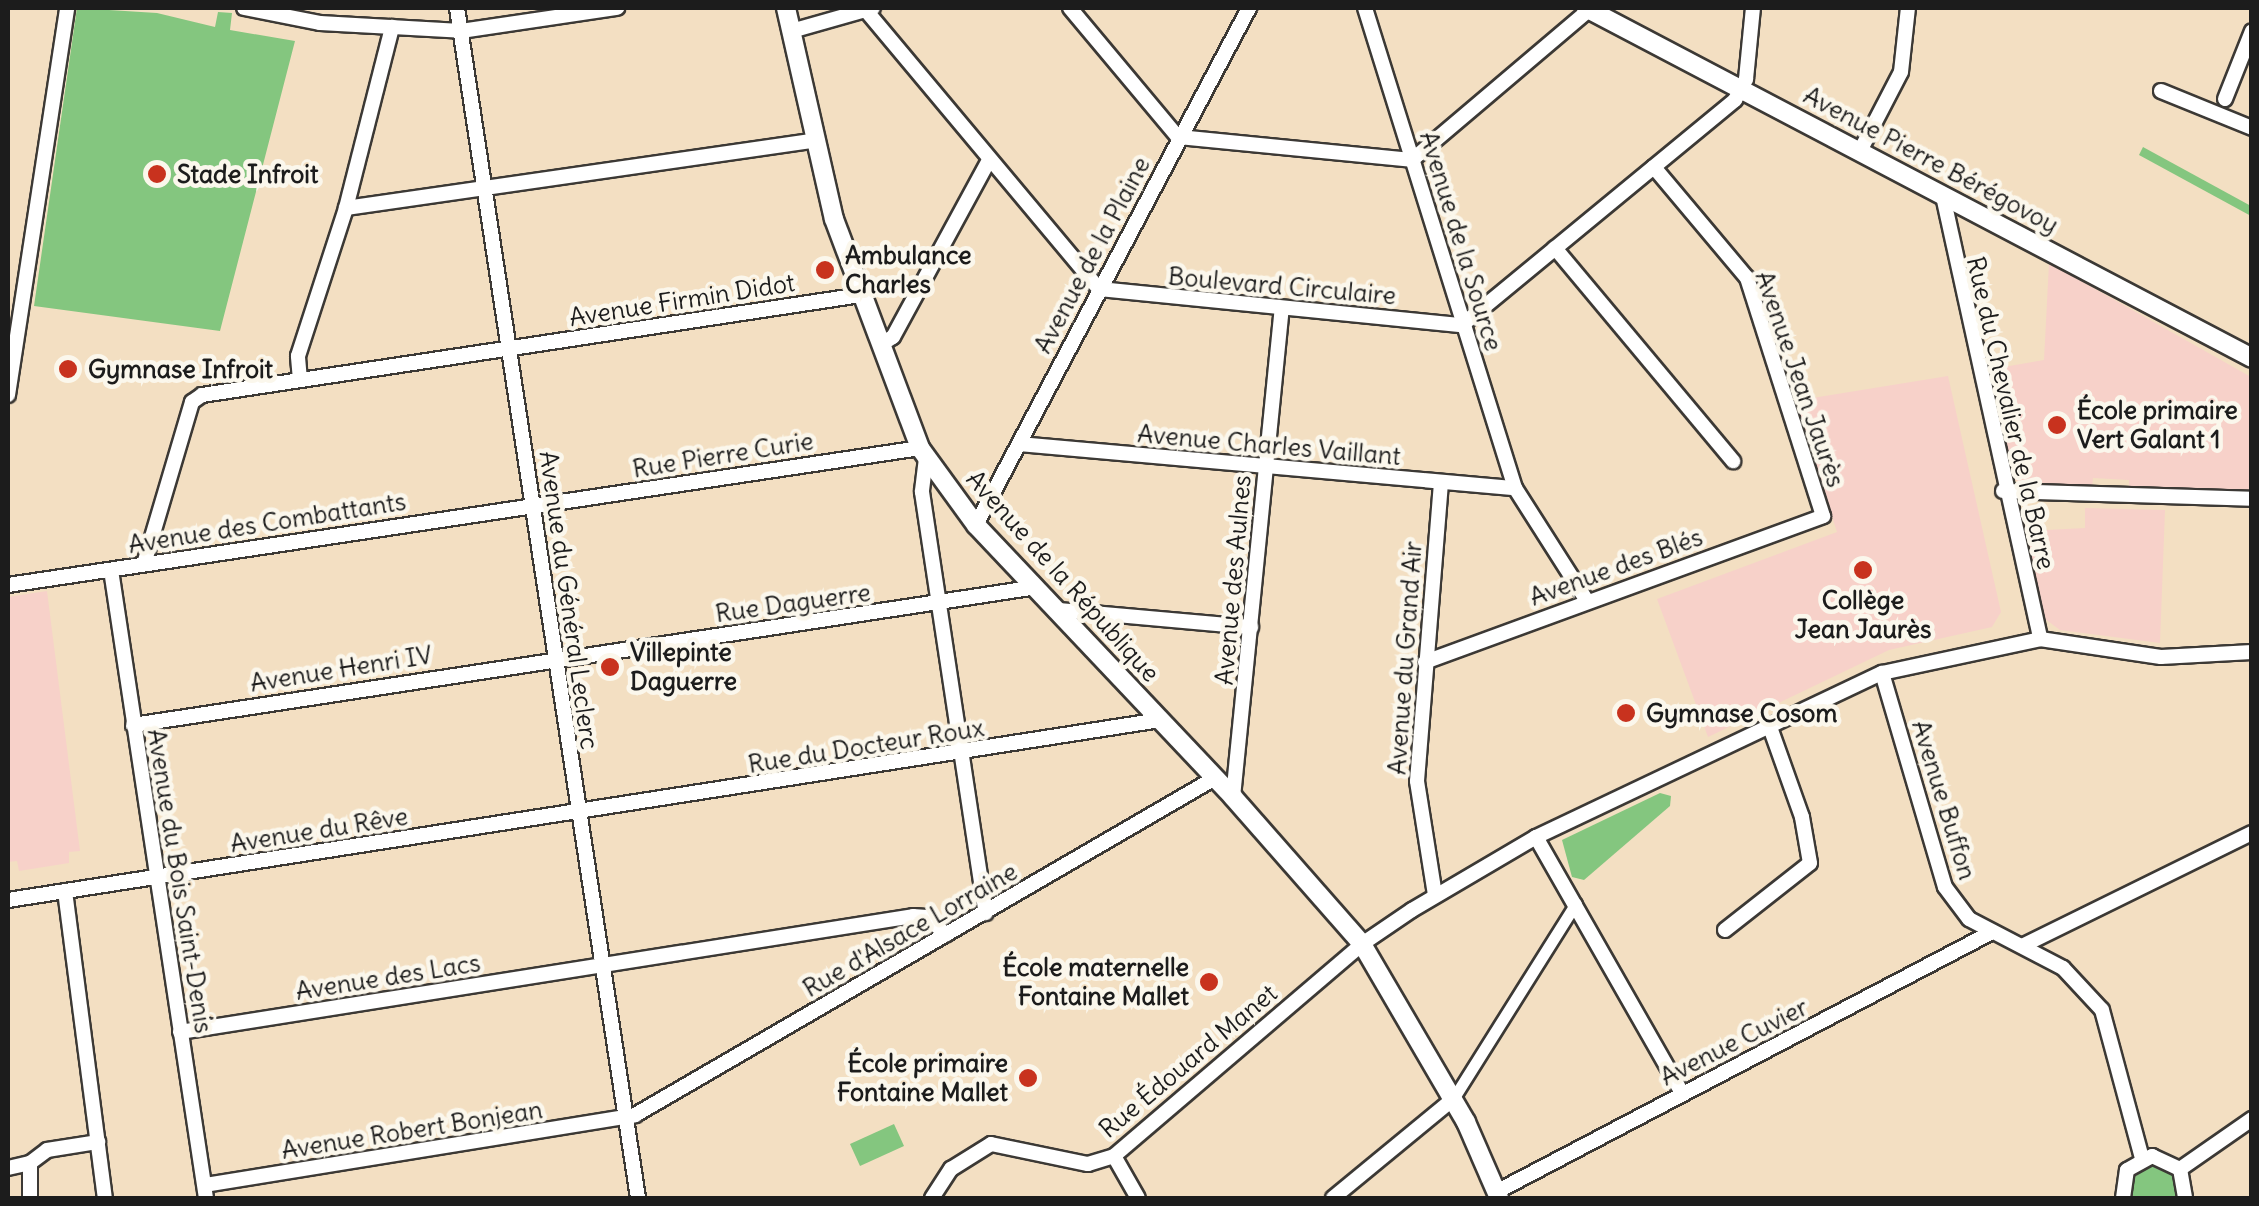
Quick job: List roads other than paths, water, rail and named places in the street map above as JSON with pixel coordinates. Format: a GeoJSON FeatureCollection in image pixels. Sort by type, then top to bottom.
{"type":"FeatureCollection","features":[{"type":"Feature","properties":{"kind":"street"},"geometry":{"type":"LineString","coordinates":[[8,395],[67,8]]}},
{"type":"Feature","properties":{"kind":"street"},"geometry":{"type":"LineString","coordinates":[[244,8],[320,23],[461,31],[617,8]]}},
{"type":"Feature","properties":{"kind":"street","name":"Avenue du Général Leclerc"},"geometry":{"type":"LineString","coordinates":[[457,8],[638,1198]]}},
{"type":"Feature","properties":{"kind":"street","name":"Avenue de la République"},"geometry":{"type":"LineString","coordinates":[[786,8],[816,140],[862,295],[923,453],[976,525],[1233,796],[1362,944],[1452,1098],[1497,1195]]}},
{"type":"Feature","properties":{"kind":"street"},"geometry":{"type":"LineString","coordinates":[[791,31],[867,8],[988,160],[1099,289]]}},
{"type":"Feature","properties":{"kind":"street"},"geometry":{"type":"LineString","coordinates":[[1070,8],[1178,138],[1412,160],[1589,8]]}},
{"type":"Feature","properties":{"kind":"street","name":"Avenue de la Plaine"},"geometry":{"type":"LineString","coordinates":[[976,525],[1249,8]]}},
{"type":"Feature","properties":{"kind":"street","name":"Avenue de la Source"},"geometry":{"type":"LineString","coordinates":[[1364,8],[1515,488],[1587,601]]}},
{"type":"Feature","properties":{"kind":"street","name":"Avenue Pierre Bérégovoy"},"geometry":{"type":"LineString","coordinates":[[1589,8],[2252,358]]}},
{"type":"Feature","properties":{"kind":"street"},"geometry":{"type":"LineString","coordinates":[[1462,325],[1742,90],[1753,8]]}},
{"type":"Feature","properties":{"kind":"street"},"geometry":{"type":"LineString","coordinates":[[1860,151],[1902,72],[1908,8]]}},
{"type":"Feature","properties":{"kind":"street"},"geometry":{"type":"LineString","coordinates":[[300,380],[298,356],[346,208],[392,27]]}},
{"type":"Feature","properties":{"kind":"street"},"geometry":{"type":"LineString","coordinates":[[2225,99],[2252,30]]}},
{"type":"Feature","properties":{"kind":"street"},"geometry":{"type":"LineString","coordinates":[[2161,91],[2252,128]]}},
{"type":"Feature","properties":{"kind":"street"},"geometry":{"type":"LineString","coordinates":[[346,208],[485,191],[816,140]]}},
{"type":"Feature","properties":{"kind":"street"},"geometry":{"type":"LineString","coordinates":[[880,346],[893,337],[988,160]]}},
{"type":"Feature","properties":{"kind":"street","name":"Avenue Jean Jaurès"},"geometry":{"type":"LineString","coordinates":[[1654,167],[1747,278],[1823,516]]}},
{"type":"Feature","properties":{"kind":"street","name":"Rue du Chevalier de la Barre"},"geometry":{"type":"LineString","coordinates":[[1943,196],[2003,491],[2040,639]]}},
{"type":"Feature","properties":{"kind":"street"},"geometry":{"type":"LineString","coordinates":[[1555,248],[1734,461]]}},
{"type":"Feature","properties":{"kind":"street","name":"Boulevard Circulaire"},"geometry":{"type":"LineString","coordinates":[[1099,289],[1462,325]]}},
{"type":"Feature","properties":{"kind":"street","name":"Avenue Firmin Didot"},"geometry":{"type":"LineString","coordinates":[[144,564],[192,402],[202,394],[862,295]]}},
{"type":"Feature","properties":{"kind":"street","name":"Avenue des Aulnes"},"geometry":{"type":"LineString","coordinates":[[1233,796],[1282,308]]}},
{"type":"Feature","properties":{"kind":"street","name":"Avenue Charles Vaillant"},"geometry":{"type":"LineString","coordinates":[[1019,444],[1515,488]]}},
{"type":"Feature","properties":{"kind":"street"},"geometry":{"type":"LineString","coordinates":[[923,453],[922,492],[986,912]]}},
{"type":"Feature","properties":{"kind":"street","name":"Rue Pierre Curie"},"geometry":{"type":"LineString","coordinates":[[532,506],[923,453]]}},
{"type":"Feature","properties":{"kind":"street","name":"Avenue du Grand Air"},"geometry":{"type":"LineString","coordinates":[[1436,895],[1416,781],[1442,483]]}},
{"type":"Feature","properties":{"kind":"street"},"geometry":{"type":"LineString","coordinates":[[2003,491],[2252,499]]}},
{"type":"Feature","properties":{"kind":"street","name":"Avenue des Combattants"},"geometry":{"type":"LineString","coordinates":[[8,585],[532,506]]}},
{"type":"Feature","properties":{"kind":"street","name":"Avenue des Blés"},"geometry":{"type":"LineString","coordinates":[[1424,662],[1823,516]]}},
{"type":"Feature","properties":{"kind":"street","name":"Avenue du Bois Saint-Denis"},"geometry":{"type":"LineString","coordinates":[[111,570],[206,1192]]}},
{"type":"Feature","properties":{"kind":"street","name":"Rue Daguerre"},"geometry":{"type":"LineString","coordinates":[[556,659],[1037,587]]}},
{"type":"Feature","properties":{"kind":"street"},"geometry":{"type":"LineString","coordinates":[[1060,610],[1251,627]]}},
{"type":"Feature","properties":{"kind":"street"},"geometry":{"type":"LineString","coordinates":[[2040,639],[2161,657],[2252,652]]}},
{"type":"Feature","properties":{"kind":"street","name":"Rue Édouard Manet"},"geometry":{"type":"LineString","coordinates":[[932,1198],[936,1185],[971,1153],[1013,1144],[1070,1162],[1114,1156],[1362,944],[1536,837],[1882,673],[2040,639]]}},
{"type":"Feature","properties":{"kind":"street","name":"Avenue Henri IV"},"geometry":{"type":"LineString","coordinates":[[133,724],[556,659]]}},
{"type":"Feature","properties":{"kind":"street","name":"Avenue Buffon"},"geometry":{"type":"LineString","coordinates":[[1882,673],[1945,887],[1961,912],[2063,968],[2102,1010],[2142,1158]]}},
{"type":"Feature","properties":{"kind":"street","name":"Rue du Docteur Roux"},"geometry":{"type":"LineString","coordinates":[[577,813],[1160,720]]}},
{"type":"Feature","properties":{"kind":"street"},"geometry":{"type":"LineString","coordinates":[[1724,930],[1810,863],[1802,817],[1770,726]]}},
{"type":"Feature","properties":{"kind":"street","name":"Rue d'Alsace Lorraine"},"geometry":{"type":"LineString","coordinates":[[626,1118],[1216,778]]}},
{"type":"Feature","properties":{"kind":"street","name":"Avenue du Rêve"},"geometry":{"type":"LineString","coordinates":[[8,900],[577,813]]}},
{"type":"Feature","properties":{"kind":"street"},"geometry":{"type":"LineString","coordinates":[[2022,946],[2252,833]]}},
{"type":"Feature","properties":{"kind":"street"},"geometry":{"type":"LineString","coordinates":[[1536,837],[1682,1093]]}},
{"type":"Feature","properties":{"kind":"street"},"geometry":{"type":"LineString","coordinates":[[65,891],[105,1198]]}},
{"type":"Feature","properties":{"kind":"street"},"geometry":{"type":"LineString","coordinates":[[1334,1198],[1452,1098],[1576,903]]}},
{"type":"Feature","properties":{"kind":"street","name":"Avenue des Lacs"},"geometry":{"type":"LineString","coordinates":[[180,1032],[913,916],[927,917],[946,935]]}},
{"type":"Feature","properties":{"kind":"street","name":"Avenue Cuvier"},"geometry":{"type":"LineString","coordinates":[[1497,1195],[1682,1093],[1992,932]]}},
{"type":"Feature","properties":{"kind":"street","name":"Avenue Robert Bonjean"},"geometry":{"type":"LineString","coordinates":[[206,1192],[626,1118]]}},
{"type":"Feature","properties":{"kind":"street"},"geometry":{"type":"LineString","coordinates":[[2180,1169],[2252,1119]]}},
{"type":"Feature","properties":{"kind":"street"},"geometry":{"type":"LineString","coordinates":[[8,1168],[30,1164],[48,1150],[98,1142]]}},
{"type":"Feature","properties":{"kind":"street"},"geometry":{"type":"LineString","coordinates":[[1114,1156],[1138,1198]]}},
{"type":"Feature","properties":{"kind":"street"},"geometry":{"type":"LineString","coordinates":[[2122,1198],[2122,1179],[2142,1158],[2163,1157],[2180,1169],[2185,1198]]}},
{"type":"Feature","properties":{"kind":"street"},"geometry":{"type":"LineString","coordinates":[[30,1164],[30,1198]]}},
{"type":"Feature","properties":{"kind":"place","name":"Stade Infroit"},"geometry":{"type":"Point","coordinates":[157,174]}},
{"type":"Feature","properties":{"kind":"place","name":"Ambulance Charles"},"geometry":{"type":"Point","coordinates":[825,270]}},
{"type":"Feature","properties":{"kind":"place","name":"Gymnase Infroit"},"geometry":{"type":"Point","coordinates":[68,369]}},
{"type":"Feature","properties":{"kind":"place","name":"École primaire Vert Galant 1"},"geometry":{"type":"Point","coordinates":[2057,425]}},
{"type":"Feature","properties":{"kind":"place","name":"Collège Jean Jaurès"},"geometry":{"type":"Point","coordinates":[1863,570]}},
{"type":"Feature","properties":{"kind":"place","name":"Villepinte Daguerre"},"geometry":{"type":"Point","coordinates":[610,667]}},
{"type":"Feature","properties":{"kind":"place","name":"Gymnase Cosom"},"geometry":{"type":"Point","coordinates":[1626,713]}},
{"type":"Feature","properties":{"kind":"place","name":"École maternelle Fontaine Mallet"},"geometry":{"type":"Point","coordinates":[1209,982]}},
{"type":"Feature","properties":{"kind":"place","name":"École primaire Fontaine Mallet"},"geometry":{"type":"Point","coordinates":[1028,1078]}}]}
